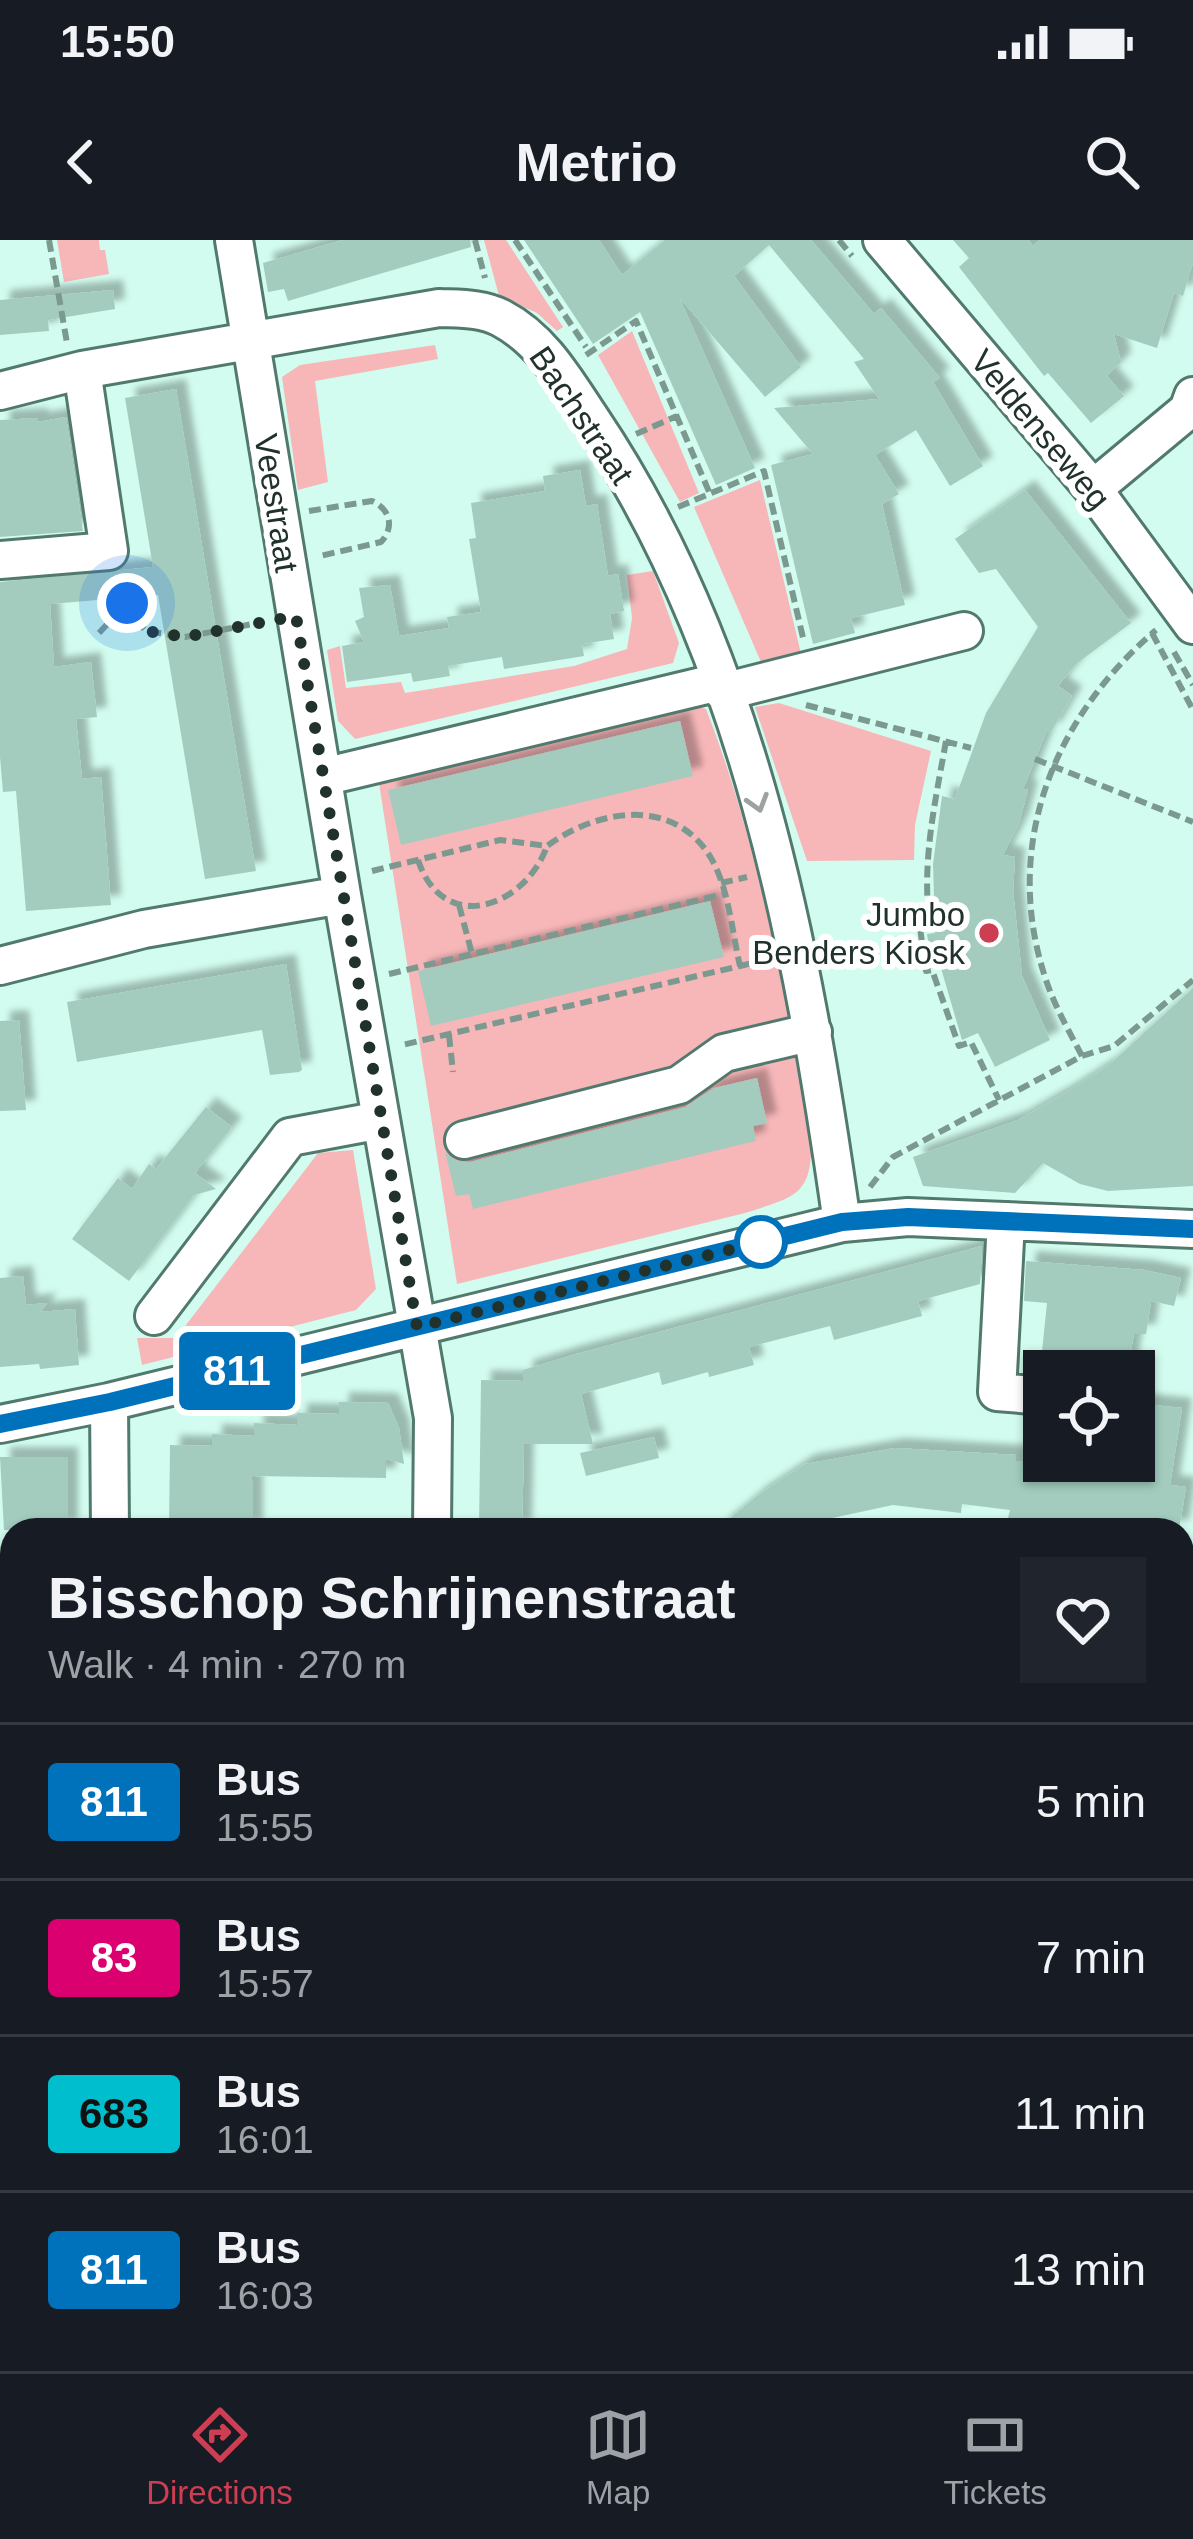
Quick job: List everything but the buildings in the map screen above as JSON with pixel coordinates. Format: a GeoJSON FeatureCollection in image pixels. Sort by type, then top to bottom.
{"type":"FeatureCollection","features":[{"type":"Feature","properties":{"kind":"street","name":"Veestraat"},"geometry":{"type":"LineString","coordinates":[[234,240],[433,1418],[432,1518]]}},
{"type":"Feature","properties":{"kind":"street","name":"Veldenseweg"},"geometry":{"type":"LineString","coordinates":[[882,240],[1093,490],[1168,628]]}},
{"type":"Feature","properties":{"kind":"street","name":"Bachstraat"},"geometry":{"type":"LineString","coordinates":[[0,391],[82,370],[439,308],[488,313],[526,334],[551,360],[612,451],[692,611],[721,687],[768,836],[798,963],[842,1222]]}},
{"type":"Feature","properties":{"kind":"street"},"geometry":{"type":"LineString","coordinates":[[0,560],[109,551],[82,370]]}},
{"type":"Feature","properties":{"kind":"street"},"geometry":{"type":"LineString","coordinates":[[1093,490],[1188,410],[1193,396]]}},
{"type":"Feature","properties":{"kind":"street"},"geometry":{"type":"LineString","coordinates":[[322,777],[771,679],[964,631]]}},
{"type":"Feature","properties":{"kind":"street"},"geometry":{"type":"LineString","coordinates":[[0,966],[340,887]]}},
{"type":"Feature","properties":{"kind":"street"},"geometry":{"type":"LineString","coordinates":[[464,1140],[679,1084],[724,1052],[813,1032]]}},
{"type":"Feature","properties":{"kind":"street"},"geometry":{"type":"LineString","coordinates":[[154,1316],[290,1137],[381,1120]]}},
{"type":"Feature","properties":{"kind":"street"},"geometry":{"type":"LineString","coordinates":[[0,1424],[110,1402],[842,1222],[908,1217],[1193,1228]]}},
{"type":"Feature","properties":{"kind":"street"},"geometry":{"type":"LineString","coordinates":[[1006,1221],[998,1392],[1023,1394]]}},
{"type":"Feature","properties":{"kind":"street"},"geometry":{"type":"LineString","coordinates":[[110,1402],[110,1518]]}},
{"type":"Feature","properties":{"kind":"path"},"geometry":{"type":"LineString","coordinates":[[49,240],[66,339],[82,370]]}},
{"type":"Feature","properties":{"kind":"path"},"geometry":{"type":"LineString","coordinates":[[475,240],[485,279]]}},
{"type":"Feature","properties":{"kind":"path"},"geometry":{"type":"LineString","coordinates":[[515,240],[587,355],[636,321],[710,494]]}},
{"type":"Feature","properties":{"kind":"path"},"geometry":{"type":"LineString","coordinates":[[630,428],[634,435],[677,416]]}},
{"type":"Feature","properties":{"kind":"path"},"geometry":{"type":"LineString","coordinates":[[666,490],[676,508],[764,471],[810,669]]}},
{"type":"Feature","properties":{"kind":"path"},"geometry":{"type":"LineString","coordinates":[[279,516],[363,500],[380,505],[389,519],[387,536],[373,546],[287,562]]}},
{"type":"Feature","properties":{"kind":"path"},"geometry":{"type":"LineString","coordinates":[[109,551],[124,569],[125,607],[146,631],[185,637],[296,616]]}},
{"type":"Feature","properties":{"kind":"path"},"geometry":{"type":"LineString","coordinates":[[99,633],[125,607]]}},
{"type":"Feature","properties":{"kind":"path"},"geometry":{"type":"LineString","coordinates":[[1082,1056],[1046,980],[1031,909],[1034,836],[1053,766],[1103,680],[1168,628],[1193,710]]}},
{"type":"Feature","properties":{"kind":"path"},"geometry":{"type":"LineString","coordinates":[[771,679],[776,697],[971,748]]}},
{"type":"Feature","properties":{"kind":"path"},"geometry":{"type":"LineString","coordinates":[[946,741],[928,851],[925,891],[930,926],[920,928],[922,947],[926,971],[932,970],[958,1046],[971,1042],[999,1100]]}},
{"type":"Feature","properties":{"kind":"path"},"geometry":{"type":"LineString","coordinates":[[1035,759],[1193,822]]}},
{"type":"Feature","properties":{"kind":"path"},"geometry":{"type":"LineString","coordinates":[[369,1053],[740,966],[712,860],[688,831],[655,815],[601,819],[571,830],[547,846],[533,876],[520,889],[491,904],[459,904],[428,883],[418,860]]}},
{"type":"Feature","properties":{"kind":"path"},"geometry":{"type":"LineString","coordinates":[[340,887],[418,860],[500,840],[547,846]]}},
{"type":"Feature","properties":{"kind":"path"},"geometry":{"type":"LineString","coordinates":[[357,981],[724,894]]}},
{"type":"Feature","properties":{"kind":"path"},"geometry":{"type":"LineString","coordinates":[[459,904],[472,954]]}},
{"type":"Feature","properties":{"kind":"path"},"geometry":{"type":"LineString","coordinates":[[798,963],[922,947]]}},
{"type":"Feature","properties":{"kind":"path"},"geometry":{"type":"LineString","coordinates":[[842,1222],[893,1156],[1082,1056],[1114,1046],[1193,980]]}},
{"type":"Feature","properties":{"kind":"path"},"geometry":{"type":"LineString","coordinates":[[449,1035],[453,1072]]}},
{"type":"Feature","properties":{"kind":"shaded area"},"geometry":{"type":"Polygon","coordinates":[[[57,240],[99,240],[109,274],[64,282],[57,240]]]}},
{"type":"Feature","properties":{"kind":"shaded area"},"geometry":{"type":"Polygon","coordinates":[[[484,240],[506,240],[563,327],[557,331],[537,313],[499,296],[484,240]]]}},
{"type":"Feature","properties":{"kind":"shaded area"},"geometry":{"type":"Polygon","coordinates":[[[632,331],[699,493],[680,502],[598,355],[632,331]]]}},
{"type":"Feature","properties":{"kind":"shaded area"},"geometry":{"type":"Polygon","coordinates":[[[435,345],[438,359],[315,381],[328,482],[298,490],[282,377],[300,365],[435,345]]]}},
{"type":"Feature","properties":{"kind":"shaded area"},"geometry":{"type":"Polygon","coordinates":[[[760,480],[802,658],[764,669],[694,507],[760,480]]]}},
{"type":"Feature","properties":{"kind":"shaded area"},"geometry":{"type":"Polygon","coordinates":[[[653,571],[679,643],[673,663],[355,739],[338,721],[327,650],[340,646],[346,688],[401,682],[405,693],[574,666],[627,649],[632,618],[627,575],[653,571]]]}},
{"type":"Feature","properties":{"kind":"shaded area"},"geometry":{"type":"Polygon","coordinates":[[[779,703],[931,751],[915,825],[914,860],[807,861],[755,707],[779,703]]]}},
{"type":"Feature","properties":{"kind":"shaded area"},"geometry":{"type":"Polygon","coordinates":[[[706,709],[725,761],[769,921],[811,1139],[804,1183],[788,1198],[745,1213],[457,1284],[379,783],[706,709]]]}},
{"type":"Feature","properties":{"kind":"shaded area"},"geometry":{"type":"Polygon","coordinates":[[[353,1150],[376,1289],[356,1310],[142,1365],[137,1338],[176,1338],[318,1153],[353,1150]]]}},
{"type":"Feature","properties":{"kind":"bus line","name":"811"},"geometry":{"type":"LineString","coordinates":[[0,1424],[27,1422],[842,1222],[908,1217],[1193,1229]]}},
{"type":"Feature","properties":{"kind":"place","name":"Jumbo Benders Kiosk"},"geometry":{"type":"Point","coordinates":[989,933]}},
{"type":"Feature","properties":{"kind":"route"},"geometry":{"type":"LineString","coordinates":[[127,603],[125,607],[146,631],[185,637],[296,616],[417,1327],[761,1242]]}}]}
